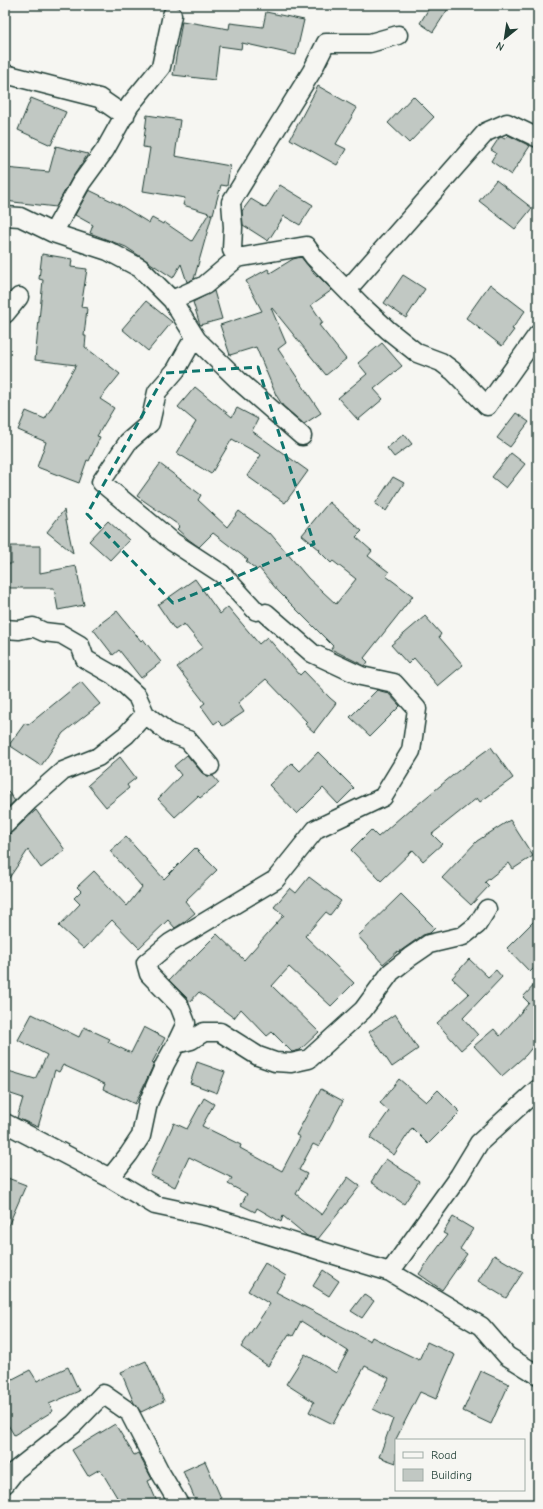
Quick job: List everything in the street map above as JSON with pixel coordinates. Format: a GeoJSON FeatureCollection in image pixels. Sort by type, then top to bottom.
{"type":"FeatureCollection","features":[{"type":"Feature","properties":{"kind":"street"},"geometry":{"type":"LineString","coordinates":[[53,233],[80,183],[105,150],[130,105],[161,67],[172,15]]}},
{"type":"Feature","properties":{"kind":"street"},"geometry":{"type":"LineString","coordinates":[[237,258],[232,250],[233,227],[231,202],[312,71],[326,43],[370,43],[398,35]]}},
{"type":"Feature","properties":{"kind":"street"},"geometry":{"type":"LineString","coordinates":[[5,74],[99,98],[125,116]]}},
{"type":"Feature","properties":{"kind":"street"},"geometry":{"type":"LineString","coordinates":[[347,290],[486,132],[507,123],[538,138]]}},
{"type":"Feature","properties":{"kind":"street"},"geometry":{"type":"LineString","coordinates":[[5,216],[20,217],[53,233],[108,250],[140,268],[172,300],[197,340],[239,381],[302,436]]}},
{"type":"Feature","properties":{"kind":"street"},"geometry":{"type":"LineString","coordinates":[[172,300],[205,285],[237,258],[306,246],[314,257],[388,330],[417,353],[441,362],[453,371],[487,406],[538,334]]}},
{"type":"Feature","properties":{"kind":"street"},"geometry":{"type":"LineString","coordinates":[[5,314],[19,297]]}},
{"type":"Feature","properties":{"kind":"street"},"geometry":{"type":"LineString","coordinates":[[110,1178],[129,1154],[140,1136],[148,1103],[165,1064],[186,1023],[179,1005],[149,974],[146,963],[170,943],[275,880],[316,829],[383,797],[411,750],[417,709],[394,683],[361,676],[312,653],[261,612],[222,574],[173,542],[101,482],[128,442],[150,424],[157,392],[176,370],[190,345],[197,340]]}},
{"type":"Feature","properties":{"kind":"street"},"geometry":{"type":"LineString","coordinates":[[5,628],[19,630],[33,627],[44,632],[61,634],[80,645],[85,659],[113,675],[137,696],[145,714],[168,733],[188,740],[210,766]]}},
{"type":"Feature","properties":{"kind":"street"},"geometry":{"type":"LineString","coordinates":[[5,825],[29,801],[63,771],[98,757],[126,735],[145,714]]}},
{"type":"Feature","properties":{"kind":"street"},"geometry":{"type":"LineString","coordinates":[[176,1044],[191,1040],[204,1032],[220,1032],[258,1056],[275,1062],[291,1063],[309,1059],[363,1010],[391,972],[410,956],[429,944],[463,936],[477,925],[487,909]]}},
{"type":"Feature","properties":{"kind":"street"},"geometry":{"type":"LineString","coordinates":[[390,1272],[450,1188],[479,1142],[538,1089]]}},
{"type":"Feature","properties":{"kind":"street"},"geometry":{"type":"LineString","coordinates":[[5,1123],[110,1178],[155,1205],[211,1217],[390,1272],[481,1326],[507,1356],[538,1375]]}},
{"type":"Feature","properties":{"kind":"street"},"geometry":{"type":"LineString","coordinates":[[5,1484],[16,1470],[74,1424],[103,1394],[129,1412],[178,1504]]}},
{"type":"Feature","properties":{"kind":"highlighted area"},"geometry":{"type":"Polygon","coordinates":[[[258,367],[314,544],[173,603],[87,514],[166,373],[258,367]]]}},
{"type":"Feature","properties":{"kind":"building"},"geometry":{"type":"Polygon","coordinates":[[[431,5],[441,5],[448,9],[433,32],[420,23],[431,5]]]}},
{"type":"Feature","properties":{"kind":"building"},"geometry":{"type":"Polygon","coordinates":[[[266,12],[304,20],[296,55],[242,43],[241,49],[219,46],[215,80],[173,75],[182,21],[229,29],[230,23],[263,27],[266,12]]]}},
{"type":"Feature","properties":{"kind":"building"},"geometry":{"type":"Polygon","coordinates":[[[318,86],[357,108],[336,144],[346,149],[337,165],[290,139],[318,86]]]}},
{"type":"Feature","properties":{"kind":"building"},"geometry":{"type":"Polygon","coordinates":[[[413,96],[434,117],[409,143],[388,123],[413,96]]]}},
{"type":"Feature","properties":{"kind":"building"},"geometry":{"type":"Polygon","coordinates":[[[31,98],[66,112],[51,145],[18,130],[31,98]]]}},
{"type":"Feature","properties":{"kind":"building"},"geometry":{"type":"Polygon","coordinates":[[[147,115],[180,120],[175,156],[230,166],[227,186],[221,185],[213,214],[210,214],[212,215],[194,279],[187,282],[181,264],[173,278],[126,247],[90,233],[93,225],[75,215],[89,190],[118,204],[149,223],[152,218],[163,224],[164,222],[192,241],[209,213],[183,205],[185,198],[143,191],[150,148],[143,147],[147,115]]]}},
{"type":"Feature","properties":{"kind":"building"},"geometry":{"type":"Polygon","coordinates":[[[508,135],[530,146],[511,175],[491,161],[496,153],[491,150],[499,138],[501,137],[505,139],[508,135]]]}},
{"type":"Feature","properties":{"kind":"building"},"geometry":{"type":"Polygon","coordinates":[[[56,146],[88,154],[72,178],[56,207],[5,201],[5,168],[49,172],[56,146]]]}},
{"type":"Feature","properties":{"kind":"building"},"geometry":{"type":"Polygon","coordinates":[[[496,180],[532,208],[515,229],[479,201],[496,180]]]}},
{"type":"Feature","properties":{"kind":"building"},"geometry":{"type":"Polygon","coordinates":[[[280,185],[313,205],[300,225],[284,216],[268,241],[243,225],[242,211],[251,199],[266,208],[280,185]]]}},
{"type":"Feature","properties":{"kind":"building"},"geometry":{"type":"Polygon","coordinates":[[[42,254],[72,259],[71,267],[87,269],[81,307],[87,308],[84,336],[86,336],[85,347],[120,374],[100,399],[114,408],[97,436],[100,437],[89,461],[87,460],[79,483],[37,467],[46,442],[18,430],[26,411],[45,419],[76,365],[35,360],[43,280],[39,279],[42,254]]]}},
{"type":"Feature","properties":{"kind":"building"},"geometry":{"type":"Polygon","coordinates":[[[301,257],[317,277],[318,276],[332,290],[311,305],[323,323],[319,325],[346,359],[326,375],[271,308],[286,343],[278,349],[321,413],[304,424],[283,406],[276,395],[256,347],[230,355],[220,325],[262,311],[246,281],[268,269],[270,273],[293,259],[301,257]]]}},
{"type":"Feature","properties":{"kind":"building"},"geometry":{"type":"Polygon","coordinates":[[[403,275],[425,289],[406,318],[384,303],[403,275]]]}},
{"type":"Feature","properties":{"kind":"building"},"geometry":{"type":"Polygon","coordinates":[[[490,284],[525,311],[512,329],[514,330],[502,346],[466,318],[490,284]]]}},
{"type":"Feature","properties":{"kind":"building"},"geometry":{"type":"Polygon","coordinates":[[[214,291],[222,319],[200,325],[193,302],[214,291]]]}},
{"type":"Feature","properties":{"kind":"building"},"geometry":{"type":"Polygon","coordinates":[[[146,301],[172,322],[148,351],[122,329],[146,301]]]}},
{"type":"Feature","properties":{"kind":"building"},"geometry":{"type":"Polygon","coordinates":[[[382,343],[402,366],[374,389],[383,399],[358,420],[338,398],[367,374],[358,363],[382,343]]]}},
{"type":"Feature","properties":{"kind":"building"},"geometry":{"type":"Polygon","coordinates":[[[195,387],[232,417],[237,408],[258,419],[252,431],[308,471],[285,503],[247,476],[261,455],[232,439],[211,474],[177,453],[196,422],[178,407],[195,387]]]}},
{"type":"Feature","properties":{"kind":"building"},"geometry":{"type":"Polygon","coordinates":[[[516,413],[529,422],[510,447],[497,438],[516,413]]]}},
{"type":"Feature","properties":{"kind":"building"},"geometry":{"type":"Polygon","coordinates":[[[404,434],[412,444],[394,457],[387,448],[404,434]]]}},
{"type":"Feature","properties":{"kind":"building"},"geometry":{"type":"Polygon","coordinates":[[[511,453],[525,464],[506,488],[492,477],[511,453]]]}},
{"type":"Feature","properties":{"kind":"building"},"geometry":{"type":"Polygon","coordinates":[[[160,464],[201,495],[198,500],[227,527],[239,511],[269,534],[270,533],[308,578],[336,604],[356,579],[333,561],[331,563],[319,551],[320,550],[302,535],[329,502],[362,531],[356,537],[372,551],[368,556],[389,572],[386,576],[413,596],[364,658],[368,662],[365,666],[331,649],[333,646],[278,591],[259,568],[257,570],[246,561],[248,560],[213,533],[199,547],[177,529],[180,526],[137,496],[160,464]]]}},
{"type":"Feature","properties":{"kind":"building"},"geometry":{"type":"Polygon","coordinates":[[[393,477],[404,483],[386,511],[375,504],[393,477]]]}},
{"type":"Feature","properties":{"kind":"building"},"geometry":{"type":"Polygon","coordinates":[[[64,510],[73,553],[47,532],[64,510]]]}},
{"type":"Feature","properties":{"kind":"building"},"geometry":{"type":"Polygon","coordinates":[[[108,521],[129,540],[110,560],[89,541],[108,521]]]}},
{"type":"Feature","properties":{"kind":"building"},"geometry":{"type":"Polygon","coordinates":[[[11,546],[40,546],[40,573],[76,566],[84,605],[58,610],[54,588],[5,588],[5,564],[11,564],[11,546]]]}},
{"type":"Feature","properties":{"kind":"building"},"geometry":{"type":"Polygon","coordinates":[[[195,579],[220,614],[228,607],[259,644],[267,637],[300,675],[304,671],[336,703],[314,732],[305,724],[307,722],[266,679],[238,703],[244,712],[223,726],[218,721],[214,724],[201,706],[205,703],[177,667],[203,647],[184,624],[175,630],[158,605],[195,579]]]}},
{"type":"Feature","properties":{"kind":"building"},"geometry":{"type":"Polygon","coordinates":[[[117,611],[141,641],[143,639],[161,662],[141,678],[119,650],[113,655],[93,629],[117,611]]]}},
{"type":"Feature","properties":{"kind":"building"},"geometry":{"type":"Polygon","coordinates":[[[425,616],[441,634],[439,637],[463,665],[438,686],[414,658],[408,664],[391,645],[425,616]]]}},
{"type":"Feature","properties":{"kind":"building"},"geometry":{"type":"Polygon","coordinates":[[[81,682],[100,704],[63,733],[41,766],[9,745],[25,723],[28,725],[81,682]]]}},
{"type":"Feature","properties":{"kind":"building"},"geometry":{"type":"Polygon","coordinates":[[[377,690],[388,693],[400,706],[370,736],[350,717],[377,690]]]}},
{"type":"Feature","properties":{"kind":"building"},"geometry":{"type":"Polygon","coordinates":[[[491,747],[513,778],[480,802],[477,798],[432,834],[442,844],[423,861],[413,850],[381,881],[351,850],[371,830],[378,837],[410,809],[411,810],[458,771],[491,747]]]}},
{"type":"Feature","properties":{"kind":"building"},"geometry":{"type":"Polygon","coordinates":[[[318,752],[354,788],[338,804],[323,788],[297,814],[269,785],[292,763],[300,771],[318,752]]]}},
{"type":"Feature","properties":{"kind":"building"},"geometry":{"type":"Polygon","coordinates":[[[187,755],[202,773],[207,776],[213,776],[219,783],[200,798],[198,796],[175,817],[158,799],[181,775],[174,766],[187,755]]]}},
{"type":"Feature","properties":{"kind":"building"},"geometry":{"type":"Polygon","coordinates":[[[120,757],[136,778],[127,785],[129,788],[106,807],[88,785],[120,757]]]}},
{"type":"Feature","properties":{"kind":"building"},"geometry":{"type":"Polygon","coordinates":[[[5,788],[15,801],[5,810],[5,788]]]}},
{"type":"Feature","properties":{"kind":"building"},"geometry":{"type":"Polygon","coordinates":[[[36,810],[65,850],[41,868],[28,850],[5,884],[5,835],[12,832],[36,810]]]}},
{"type":"Feature","properties":{"kind":"building"},"geometry":{"type":"Polygon","coordinates":[[[510,820],[533,856],[513,869],[509,863],[485,882],[489,886],[471,905],[442,878],[477,841],[510,820]]]}},
{"type":"Feature","properties":{"kind":"building"},"geometry":{"type":"Polygon","coordinates":[[[126,837],[164,879],[195,848],[217,870],[185,901],[195,913],[175,928],[168,920],[139,948],[112,920],[84,949],[59,926],[80,904],[74,898],[81,891],[77,887],[94,871],[127,906],[142,887],[110,851],[126,837]]]}},
{"type":"Feature","properties":{"kind":"building"},"geometry":{"type":"Polygon","coordinates":[[[309,877],[341,901],[330,915],[326,912],[305,936],[354,983],[331,1006],[289,967],[272,986],[319,1032],[300,1050],[292,1052],[272,1032],[267,1036],[241,1009],[234,1018],[199,992],[189,1003],[187,998],[169,980],[188,960],[190,961],[217,934],[244,960],[284,915],[274,907],[290,888],[296,893],[309,877]]]}},
{"type":"Feature","properties":{"kind":"building"},"geometry":{"type":"Polygon","coordinates":[[[401,894],[435,928],[430,933],[423,935],[399,952],[398,951],[383,964],[358,936],[401,894]]]}},
{"type":"Feature","properties":{"kind":"building"},"geometry":{"type":"Polygon","coordinates":[[[538,917],[538,964],[530,972],[507,948],[538,917]]]}},
{"type":"Feature","properties":{"kind":"building"},"geometry":{"type":"Polygon","coordinates":[[[469,959],[488,977],[496,970],[502,977],[463,1018],[478,1035],[461,1050],[437,1023],[469,994],[452,978],[469,959]]]}},
{"type":"Feature","properties":{"kind":"building"},"geometry":{"type":"Polygon","coordinates":[[[538,981],[538,1040],[526,1055],[502,1076],[474,1046],[494,1029],[500,1036],[529,1003],[523,997],[538,981]]]}},
{"type":"Feature","properties":{"kind":"building"},"geometry":{"type":"Polygon","coordinates":[[[32,1014],[79,1037],[84,1027],[110,1039],[108,1042],[131,1053],[144,1027],[165,1038],[152,1063],[154,1064],[135,1104],[103,1089],[105,1084],[63,1065],[59,1072],[55,1070],[38,1127],[17,1118],[23,1098],[5,1092],[5,1070],[35,1079],[47,1055],[18,1040],[32,1014]]]}},
{"type":"Feature","properties":{"kind":"building"},"geometry":{"type":"Polygon","coordinates":[[[395,1014],[418,1049],[392,1067],[369,1032],[395,1014]]]}},
{"type":"Feature","properties":{"kind":"building"},"geometry":{"type":"Polygon","coordinates":[[[197,1062],[225,1072],[217,1093],[190,1083],[197,1062]]]}},
{"type":"Feature","properties":{"kind":"building"},"geometry":{"type":"Polygon","coordinates":[[[399,1079],[426,1102],[438,1090],[460,1112],[428,1144],[412,1128],[394,1155],[370,1138],[389,1111],[380,1103],[399,1079]]]}},
{"type":"Feature","properties":{"kind":"building"},"geometry":{"type":"Polygon","coordinates":[[[321,1089],[343,1101],[319,1147],[313,1144],[299,1170],[307,1174],[296,1194],[322,1215],[348,1177],[360,1186],[318,1239],[307,1236],[283,1216],[281,1222],[257,1208],[255,1212],[241,1205],[247,1194],[228,1184],[232,1178],[189,1157],[175,1187],[150,1175],[174,1123],[187,1129],[204,1098],[214,1104],[202,1126],[241,1145],[240,1148],[282,1171],[300,1137],[296,1135],[321,1089]]]}},
{"type":"Feature","properties":{"kind":"building"},"geometry":{"type":"Polygon","coordinates":[[[386,1159],[419,1181],[404,1204],[371,1182],[386,1159]]]}},
{"type":"Feature","properties":{"kind":"building"},"geometry":{"type":"Polygon","coordinates":[[[5,1177],[26,1185],[5,1233],[5,1177]]]}},
{"type":"Feature","properties":{"kind":"building"},"geometry":{"type":"Polygon","coordinates":[[[453,1217],[473,1229],[460,1249],[467,1254],[442,1290],[419,1274],[447,1235],[443,1233],[453,1217]]]}},
{"type":"Feature","properties":{"kind":"building"},"geometry":{"type":"Polygon","coordinates":[[[494,1255],[523,1272],[506,1298],[478,1281],[494,1255]]]}},
{"type":"Feature","properties":{"kind":"building"},"geometry":{"type":"Polygon","coordinates":[[[265,1263],[286,1276],[276,1292],[370,1341],[372,1337],[419,1360],[427,1342],[455,1355],[436,1399],[420,1392],[395,1439],[395,1463],[379,1457],[393,1419],[373,1409],[389,1378],[365,1366],[333,1424],[309,1412],[314,1402],[286,1384],[305,1354],[336,1373],[348,1351],[301,1321],[293,1336],[289,1334],[268,1366],[241,1347],[270,1304],[248,1291],[265,1263]]]}},
{"type":"Feature","properties":{"kind":"building"},"geometry":{"type":"Polygon","coordinates":[[[323,1270],[339,1281],[329,1296],[313,1286],[323,1270]]]}},
{"type":"Feature","properties":{"kind":"building"},"geometry":{"type":"Polygon","coordinates":[[[364,1294],[374,1301],[362,1318],[351,1311],[364,1294]]]}},
{"type":"Feature","properties":{"kind":"building"},"geometry":{"type":"Polygon","coordinates":[[[146,1361],[164,1401],[141,1412],[134,1403],[121,1372],[146,1361]]]}},
{"type":"Feature","properties":{"kind":"building"},"geometry":{"type":"Polygon","coordinates":[[[68,1367],[79,1391],[49,1404],[53,1411],[14,1435],[5,1420],[5,1383],[30,1370],[37,1381],[68,1367]]]}},
{"type":"Feature","properties":{"kind":"building"},"geometry":{"type":"Polygon","coordinates":[[[481,1371],[509,1384],[491,1424],[463,1411],[481,1371]]]}},
{"type":"Feature","properties":{"kind":"building"},"geometry":{"type":"Polygon","coordinates":[[[115,1424],[134,1455],[138,1453],[152,1479],[148,1481],[158,1504],[121,1504],[100,1469],[88,1476],[72,1450],[115,1424]]]}},
{"type":"Feature","properties":{"kind":"building"},"geometry":{"type":"Polygon","coordinates":[[[205,1461],[221,1498],[208,1504],[197,1504],[183,1471],[205,1461]]]}}]}
